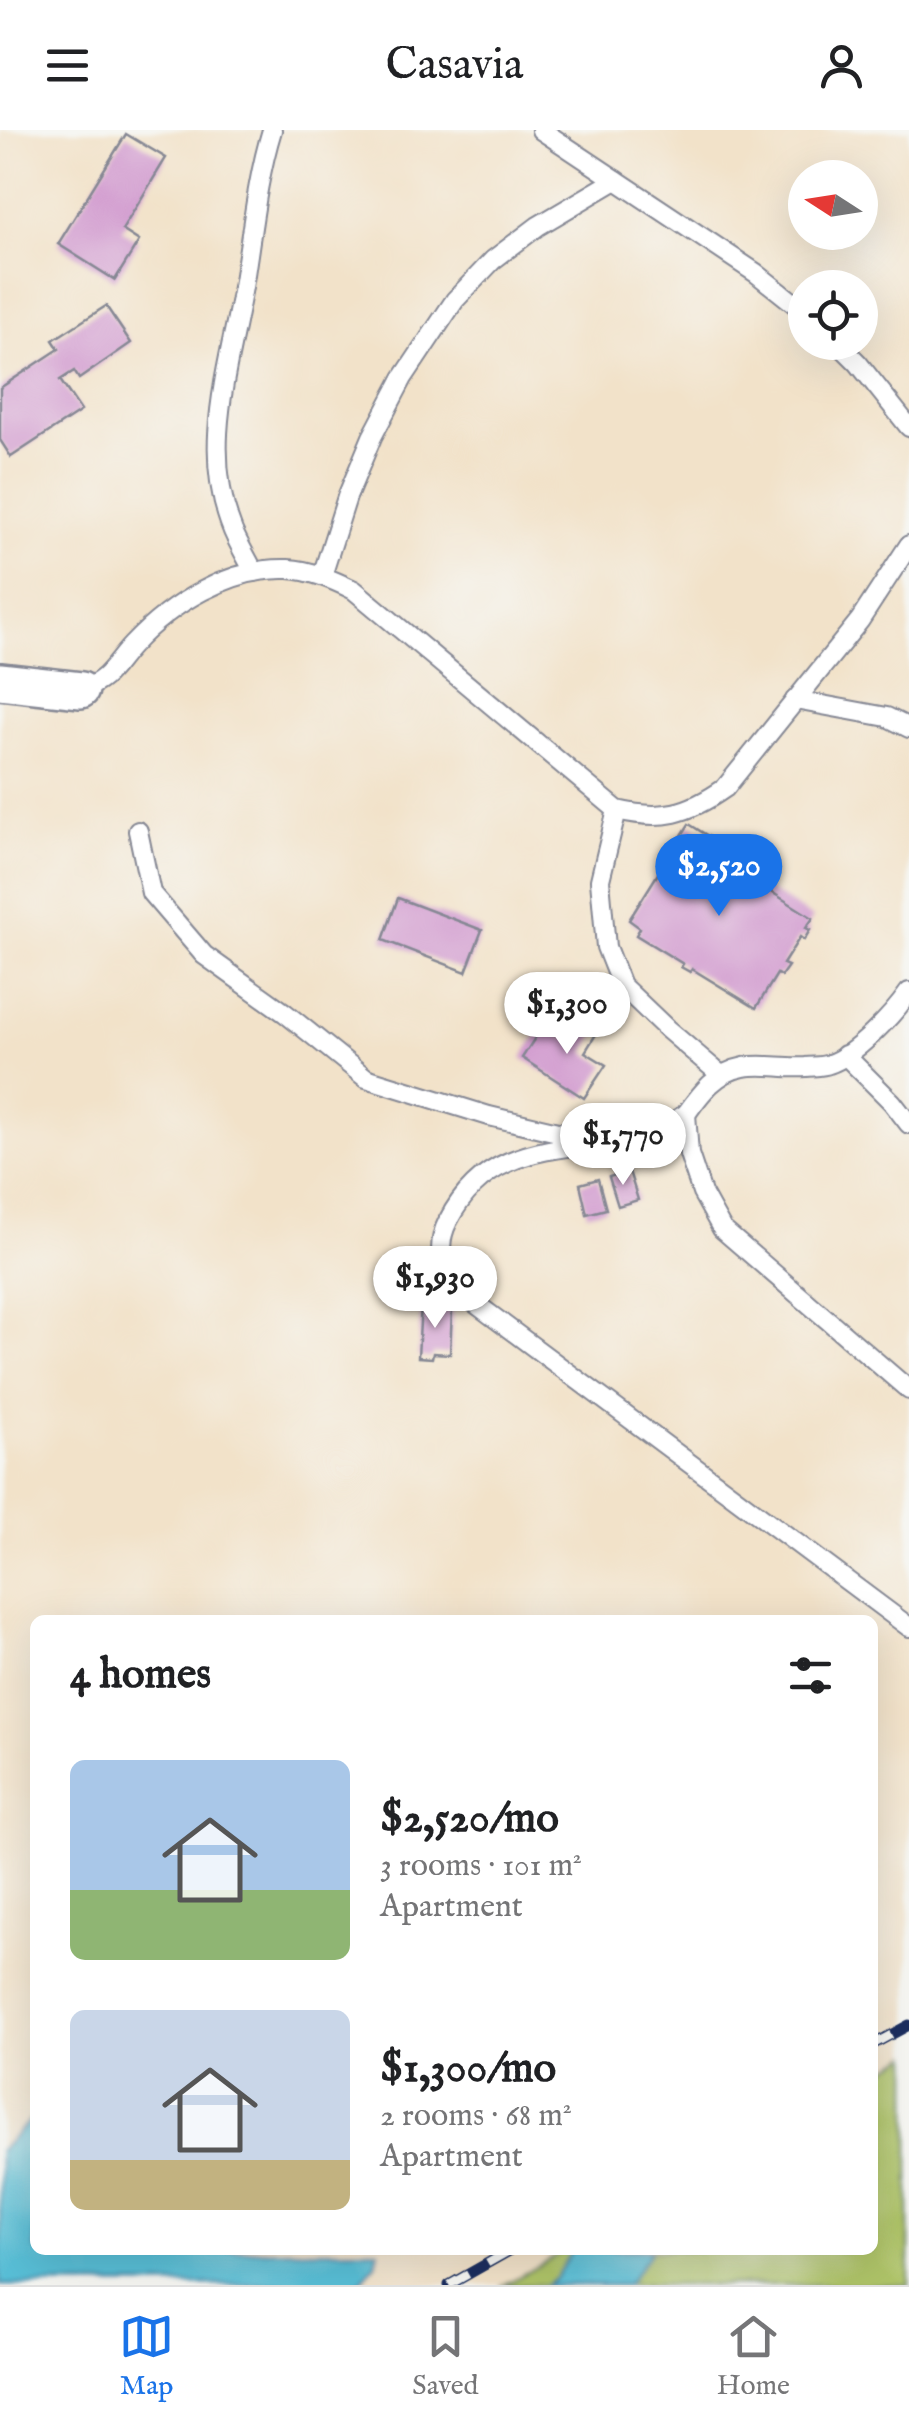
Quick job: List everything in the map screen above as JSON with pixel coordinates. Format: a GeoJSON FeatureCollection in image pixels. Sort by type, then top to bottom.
{"type":"FeatureCollection","features":[{"type":"Feature","properties":{"kind":"street"},"geometry":{"type":"LineString","coordinates":[[0,681],[82,690]]}},
{"type":"Feature","properties":{"kind":"lane"},"geometry":{"type":"LineString","coordinates":[[254,572],[232,529],[220,484],[216,446],[220,399],[272,130]]}},
{"type":"Feature","properties":{"kind":"lane"},"geometry":{"type":"LineString","coordinates":[[541,130],[756,273],[788,298]]}},
{"type":"Feature","properties":{"kind":"lane"},"geometry":{"type":"LineString","coordinates":[[322,576],[347,497],[372,436],[403,378],[455,300],[493,260],[538,226],[616,180]]}},
{"type":"Feature","properties":{"kind":"lane"},"geometry":{"type":"LineString","coordinates":[[855,360],[909,427]]}},
{"type":"Feature","properties":{"kind":"lane"},"geometry":{"type":"LineString","coordinates":[[82,690],[97,685],[110,674],[132,645],[168,613],[210,588],[254,572],[288,570],[322,576],[354,590],[617,810],[641,816],[672,815],[700,805],[726,788],[860,620],[909,545]]}},
{"type":"Feature","properties":{"kind":"lane"},"geometry":{"type":"LineString","coordinates":[[796,700],[887,717],[909,728]]}},
{"type":"Feature","properties":{"kind":"lane"},"geometry":{"type":"LineString","coordinates":[[617,810],[600,880],[606,947],[622,985],[666,1030],[722,1075]]}},
{"type":"Feature","properties":{"kind":"lane"},"geometry":{"type":"LineString","coordinates":[[138,831],[151,893],[204,955],[366,1078],[490,1116],[602,1142]]}},
{"type":"Feature","properties":{"kind":"lane"},"geometry":{"type":"LineString","coordinates":[[909,992],[894,1013],[860,1044],[829,1064],[788,1068],[745,1066],[722,1075],[686,1114],[654,1134],[530,1153],[506,1161],[480,1178],[458,1201],[444,1230],[441,1251],[446,1274],[460,1292],[909,1627]]}},
{"type":"Feature","properties":{"kind":"lane"},"geometry":{"type":"LineString","coordinates":[[845,1055],[909,1124]]}},
{"type":"Feature","properties":{"kind":"lane"},"geometry":{"type":"LineString","coordinates":[[686,1114],[689,1154],[702,1193],[722,1229],[909,1390]]}},
{"type":"Feature","properties":{"kind":"green space"},"geometry":{"type":"Polygon","coordinates":[[[909,2055],[909,2285],[504,2285],[557,2255],[878,2255],[878,2073],[909,2055]]]}},
{"type":"Feature","properties":{"kind":"water"},"geometry":{"type":"Polygon","coordinates":[[[30,2120],[30,2255],[378,2255],[376,2264],[357,2285],[0,2285],[0,2150],[30,2120]]]}},
{"type":"Feature","properties":{"kind":"water"},"geometry":{"type":"Polygon","coordinates":[[[569,2255],[648,2255],[627,2285],[545,2285],[556,2277],[569,2255]]]}},
{"type":"Feature","properties":{"kind":"building"},"geometry":{"type":"Polygon","coordinates":[[[126,134],[166,158],[122,230],[139,241],[115,280],[58,244],[126,134]]]}},
{"type":"Feature","properties":{"kind":"building"},"geometry":{"type":"Polygon","coordinates":[[[106,306],[131,343],[79,379],[74,371],[60,380],[81,411],[11,457],[0,440],[0,388],[59,349],[53,340],[106,306]]]}},
{"type":"Feature","properties":{"kind":"building"},"geometry":{"type":"Polygon","coordinates":[[[689,824],[729,849],[722,861],[813,918],[804,940],[800,937],[783,964],[788,966],[781,976],[777,974],[756,1008],[692,969],[690,972],[681,967],[683,964],[636,935],[640,928],[629,920],[689,824]]]}},
{"type":"Feature","properties":{"kind":"building"},"geometry":{"type":"Polygon","coordinates":[[[398,898],[482,930],[466,972],[383,940],[398,898]]]}},
{"type":"Feature","properties":{"kind":"building"},"geometry":{"type":"Polygon","coordinates":[[[578,1017],[598,1031],[585,1052],[606,1065],[584,1098],[522,1058],[544,1024],[564,1038],[578,1017]]]}},
{"type":"Feature","properties":{"kind":"building"},"geometry":{"type":"Polygon","coordinates":[[[629,1171],[638,1200],[618,1206],[609,1177],[629,1171]]]}},
{"type":"Feature","properties":{"kind":"building"},"geometry":{"type":"Polygon","coordinates":[[[598,1179],[606,1209],[587,1214],[580,1184],[598,1179]]]}},
{"type":"Feature","properties":{"kind":"building"},"geometry":{"type":"Polygon","coordinates":[[[421,1304],[452,1310],[450,1354],[418,1357],[421,1304]]]}},
{"type":"Feature","properties":{"kind":"railway"},"geometry":{"type":"LineString","coordinates":[[878,2042],[909,2025]]}},
{"type":"Feature","properties":{"kind":"railway"},"geometry":{"type":"LineString","coordinates":[[449,2285],[502,2255]]}}]}
